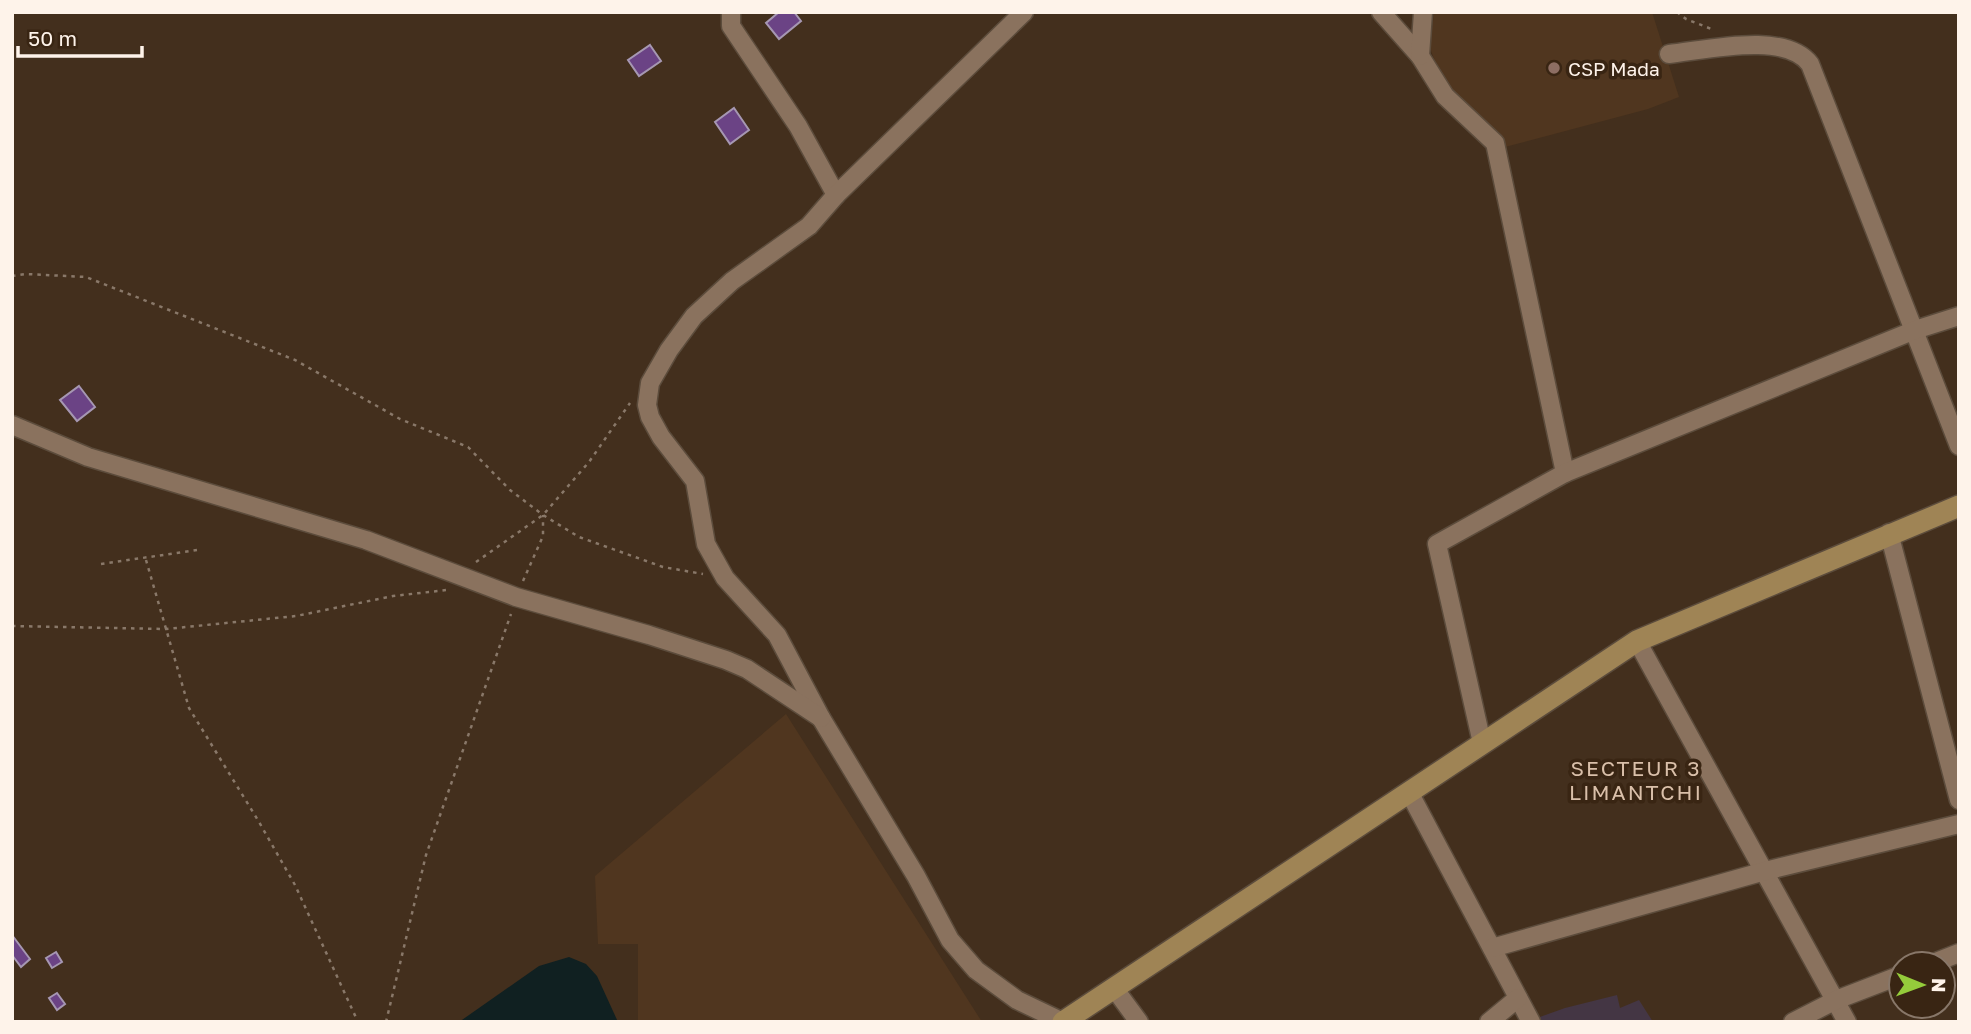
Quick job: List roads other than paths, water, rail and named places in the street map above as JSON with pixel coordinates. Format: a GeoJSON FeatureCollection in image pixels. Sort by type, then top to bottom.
{"type":"FeatureCollection","features":[{"type":"Feature","properties":{"kind":"street"},"geometry":{"type":"LineString","coordinates":[[731,12],[732,26],[798,126],[836,195]]}},
{"type":"Feature","properties":{"kind":"street"},"geometry":{"type":"LineString","coordinates":[[1024,12],[836,195],[809,226],[732,281],[694,316],[669,350],[650,383],[647,405],[661,437],[695,481],[706,544],[724,578],[777,635],[821,718],[916,876],[950,940],[976,970],[1017,1000],[1063,1022],[1637,641],[1889,533],[1959,506]]}},
{"type":"Feature","properties":{"kind":"street"},"geometry":{"type":"LineString","coordinates":[[1381,12],[1420,56],[1445,96],[1495,143],[1565,473]]}},
{"type":"Feature","properties":{"kind":"street"},"geometry":{"type":"LineString","coordinates":[[1420,56],[1423,12]]}},
{"type":"Feature","properties":{"kind":"street"},"geometry":{"type":"LineString","coordinates":[[1669,54],[1765,44],[1783,47],[1805,57],[1959,446]]}},
{"type":"Feature","properties":{"kind":"street"},"geometry":{"type":"LineString","coordinates":[[1482,744],[1437,544],[1565,473],[1915,330],[1959,316]]}},
{"type":"Feature","properties":{"kind":"street"},"geometry":{"type":"LineString","coordinates":[[12,425],[88,457],[366,540],[457,583],[649,635],[726,660],[747,669],[821,718]]}},
{"type":"Feature","properties":{"kind":"street"},"geometry":{"type":"LineString","coordinates":[[1889,533],[1959,800]]}},
{"type":"Feature","properties":{"kind":"street"},"geometry":{"type":"LineString","coordinates":[[1637,641],[1847,1022]]}},
{"type":"Feature","properties":{"kind":"street"},"geometry":{"type":"LineString","coordinates":[[1409,792],[1531,1022]]}},
{"type":"Feature","properties":{"kind":"street"},"geometry":{"type":"LineString","coordinates":[[1492,948],[1765,871],[1959,824]]}},
{"type":"Feature","properties":{"kind":"street"},"geometry":{"type":"LineString","coordinates":[[1793,1022],[1836,1000],[1887,980]]}},
{"type":"Feature","properties":{"kind":"street"},"geometry":{"type":"LineString","coordinates":[[1114,988],[1139,1022]]}},
{"type":"Feature","properties":{"kind":"street"},"geometry":{"type":"LineString","coordinates":[[1489,1022],[1518,998]]}},
{"type":"Feature","properties":{"kind":"place","name":"CSP Mada"},"geometry":{"type":"Point","coordinates":[1554,68]}},
{"type":"Feature","properties":{"kind":"district","name":"SECTEUR 3 LIMANTCHI"},"geometry":{"type":"Point","coordinates":[1636,780]}}]}
